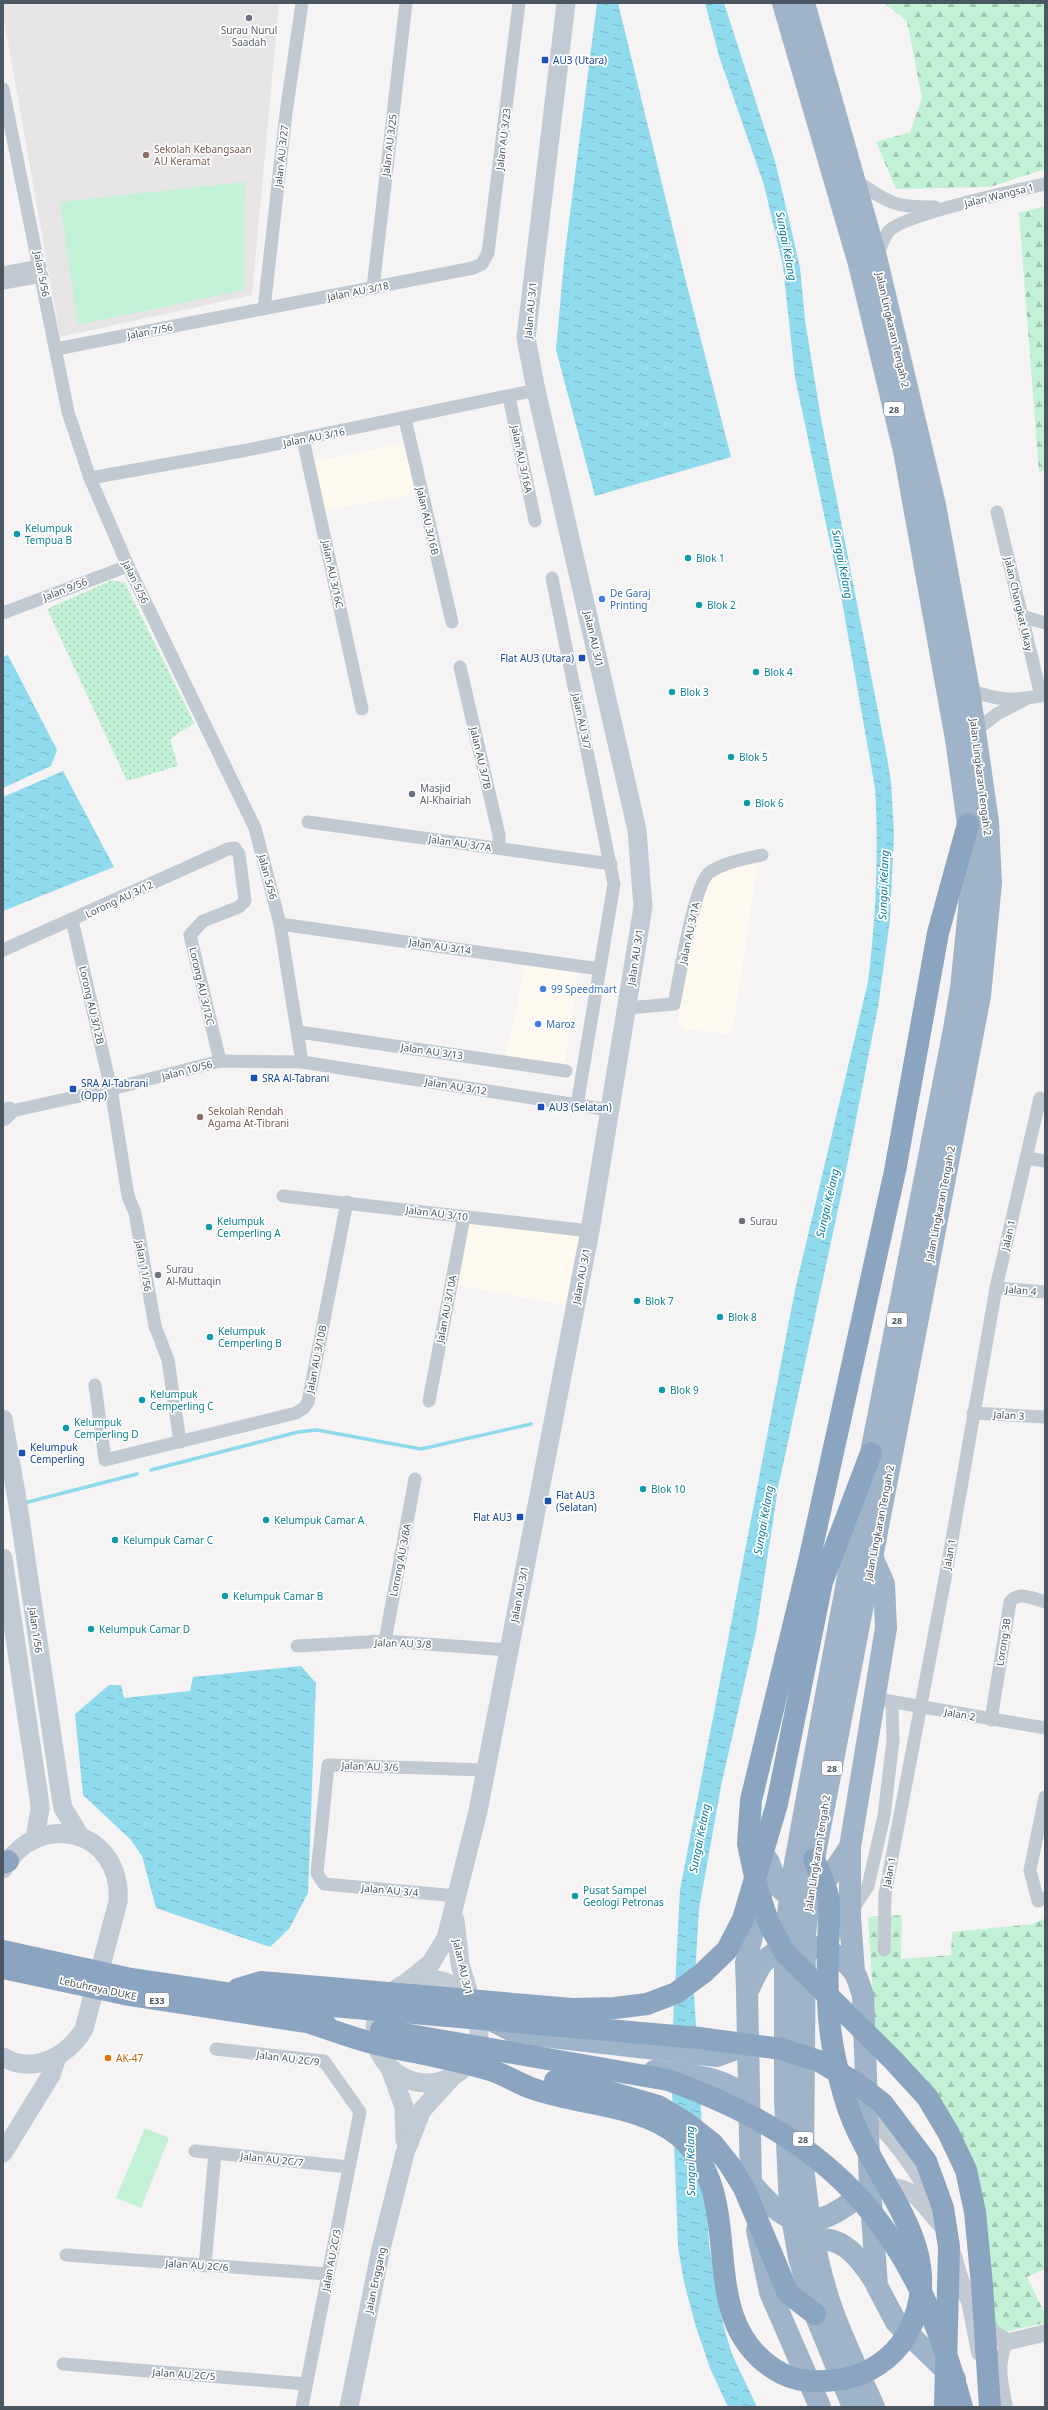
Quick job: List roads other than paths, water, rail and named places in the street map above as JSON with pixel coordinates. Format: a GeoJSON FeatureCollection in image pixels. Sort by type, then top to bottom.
{"type":"FeatureCollection","features":[{"type":"Feature","properties":{"kind":"highway","name":"Jalan Lingkaran Tengah 2"},"geometry":{"type":"LineString","coordinates":[[783,3],[859,264],[904,451],[956,739],[968,824],[971,889],[961,988],[871,1453],[804,1814],[793,1874],[785,1938],[785,2100],[790,2207],[799,2256],[815,2314],[853,2407]]}},
{"type":"Feature","properties":{"kind":"highway","name":"Jalan Lingkaran Tengah 2"},"geometry":{"type":"LineString","coordinates":[[804,3],[876,256],[935,505],[969,690],[988,822],[991,883],[981,988],[873,1559],[814,1860],[805,1935],[803,2166],[807,2203],[817,2257],[833,2311],[874,2407]]}},
{"type":"Feature","properties":{"kind":"highway"},"geometry":{"type":"LineString","coordinates":[[968,824],[938,933],[895,1171],[809,1561],[751,1800],[748,1844],[758,1891],[769,1924],[785,1953],[893,2060],[926,2097],[948,2132],[966,2170],[975,2212],[982,2285],[990,2407]]}},
{"type":"Feature","properties":{"kind":"highway"},"geometry":{"type":"LineString","coordinates":[[820,2407],[770,2292],[759,2247],[751,2183],[746,1963],[768,1860],[777,1804],[822,1582],[871,1453]]}},
{"type":"Feature","properties":{"kind":"highway"},"geometry":{"type":"LineString","coordinates":[[873,1559],[884,1584],[886,1628],[883,1700],[850,1847],[850,1916],[854,1972],[863,1995],[870,2188],[877,2286]]}},
{"type":"Feature","properties":{"kind":"highway"},"geometry":{"type":"LineString","coordinates":[[225,1993],[260,1982],[333,1987],[572,2009],[615,2008],[647,2004],[676,1993],[703,1973],[726,1950],[743,1920],[777,1804]]}},
{"type":"Feature","properties":{"kind":"highway"},"geometry":{"type":"LineString","coordinates":[[768,1860],[779,1886],[786,1893],[797,1896],[808,1894],[821,1886],[850,1847]]}},
{"type":"Feature","properties":{"kind":"highway"},"geometry":{"type":"LineString","coordinates":[[493,2070],[532,2089],[640,2115],[679,2137],[696,2155],[708,2174],[717,2199],[725,2284],[732,2316],[752,2349],[775,2370],[803,2381],[818,2383],[850,2378],[867,2372],[885,2360],[900,2346],[913,2324],[918,2308],[922,2270],[915,2240],[853,2121],[835,2062],[828,2017],[829,1899],[814,1860]]}},
{"type":"Feature","properties":{"kind":"highway"},"geometry":{"type":"LineString","coordinates":[[747,1992],[763,1964],[776,1953],[796,1946],[820,1947],[837,1956],[854,1972]]}},
{"type":"Feature","properties":{"kind":"highway"},"geometry":{"type":"LineString","coordinates":[[3,1951],[132,1979],[225,1993],[332,2006],[698,2038],[781,2049],[819,2061],[856,2083],[883,2104],[926,2161],[943,2208],[949,2247],[945,2407]]}},
{"type":"Feature","properties":{"kind":"highway","name":"Lebuhraya DUKE"},"geometry":{"type":"LineString","coordinates":[[3,1968],[130,1995],[313,2024]]}},
{"type":"Feature","properties":{"kind":"highway"},"geometry":{"type":"LineString","coordinates":[[473,2004],[498,2025],[516,2033],[717,2056],[739,2048],[748,2040]]}},
{"type":"Feature","properties":{"kind":"highway"},"geometry":{"type":"LineString","coordinates":[[313,2024],[368,2041],[493,2070],[593,2087],[658,2106],[685,2122],[713,2144],[729,2164],[744,2188],[788,2293],[815,2314]]}},
{"type":"Feature","properties":{"kind":"highway"},"geometry":{"type":"LineString","coordinates":[[313,2024],[384,2030],[668,2080],[703,2092],[771,2126],[832,2169],[868,2208],[900,2251],[925,2298],[936,2323],[950,2364],[962,2407]]}},
{"type":"Feature","properties":{"kind":"highway"},"geometry":{"type":"LineString","coordinates":[[458,2073],[482,2057],[502,2049],[529,2049],[633,2069],[714,2079],[733,2086],[749,2098]]}},
{"type":"Feature","properties":{"kind":"highway"},"geometry":{"type":"LineString","coordinates":[[751,2183],[785,2215],[802,2220],[825,2218],[870,2188]]}},
{"type":"Feature","properties":{"kind":"highway"},"geometry":{"type":"LineString","coordinates":[[770,2292],[777,2266],[788,2251],[806,2242],[824,2240],[837,2242],[850,2249],[860,2259],[877,2286],[896,2322],[936,2358],[961,2385],[967,2407]]}},
{"type":"Feature","properties":{"kind":"main road","name":"Jalan AU 3/1"},"geometry":{"type":"LineString","coordinates":[[406,1983],[431,1963],[446,1938],[456,1902],[486,1770],[590,1231],[643,907],[638,830],[536,390],[526,338],[566,3]]}},
{"type":"Feature","properties":{"kind":"main road","name":"Jalan 1/56"},"geometry":{"type":"LineString","coordinates":[[3,1419],[18,1506],[63,1808],[80,1836]]}},
{"type":"Feature","properties":{"kind":"main road"},"geometry":{"type":"LineString","coordinates":[[3,1558],[39,1798],[40,1809],[34,1838]]}},
{"type":"Feature","properties":{"kind":"main road"},"geometry":{"type":"LineString","coordinates":[[3,2057],[18,2063],[32,2064],[57,2057],[68,2049],[84,2029],[118,1902],[118,1891],[110,1863],[97,1846],[80,1836],[57,1834],[34,1838],[15,1851],[4,1864]]}},
{"type":"Feature","properties":{"kind":"main road","name":"Jalan AU 3/1"},"geometry":{"type":"LineString","coordinates":[[456,1902],[460,1964],[473,2004]]}},
{"type":"Feature","properties":{"kind":"main road"},"geometry":{"type":"LineString","coordinates":[[420,1979],[435,1979],[449,1983],[473,2004],[480,2029],[478,2044],[472,2057],[458,2073],[436,2082],[419,2083],[403,2078],[390,2068],[380,2054],[377,2043],[376,2021],[382,2005],[392,1992],[406,1983],[420,1979]]}},
{"type":"Feature","properties":{"kind":"main road"},"geometry":{"type":"LineString","coordinates":[[3,2153],[51,2075],[57,2057]]}},
{"type":"Feature","properties":{"kind":"main road","name":"Jalan Enggang"},"geometry":{"type":"LineString","coordinates":[[390,2068],[404,2107],[405,2153]]}},
{"type":"Feature","properties":{"kind":"main road","name":"Jalan Enggang"},"geometry":{"type":"LineString","coordinates":[[349,2407],[381,2249],[405,2153],[422,2110],[458,2073]]}},
{"type":"Feature","properties":{"kind":"street","name":"Jalan AU 3/27"},"geometry":{"type":"LineString","coordinates":[[264,309],[286,113],[302,3]]}},
{"type":"Feature","properties":{"kind":"street","name":"Jalan AU 3/25"},"geometry":{"type":"LineString","coordinates":[[372,288],[406,3]]}},
{"type":"Feature","properties":{"kind":"street","name":"Jalan AU 3/23"},"geometry":{"type":"LineString","coordinates":[[473,268],[482,264],[488,253],[519,3]]}},
{"type":"Feature","properties":{"kind":"street","name":"Jalan 5/56"},"geometry":{"type":"LineString","coordinates":[[3,89],[41,271],[68,412],[90,478],[128,566],[256,828],[280,924],[302,1062]]}},
{"type":"Feature","properties":{"kind":"street","name":"Jalan Wangsa 1"},"geometry":{"type":"LineString","coordinates":[[855,180],[885,200],[898,206],[911,208],[953,206]]}},
{"type":"Feature","properties":{"kind":"street","name":"Jalan Wangsa 1"},"geometry":{"type":"LineString","coordinates":[[876,256],[888,232],[896,225],[953,206],[1045,184]]}},
{"type":"Feature","properties":{"kind":"street","name":"Jalan AU 3/18"},"geometry":{"type":"LineString","coordinates":[[244,312],[473,268]]}},
{"type":"Feature","properties":{"kind":"street"},"geometry":{"type":"LineString","coordinates":[[3,273],[41,271]]}},
{"type":"Feature","properties":{"kind":"street"},"geometry":{"type":"LineString","coordinates":[[3,283],[41,271]]}},
{"type":"Feature","properties":{"kind":"street","name":"Jalan 7/56"},"geometry":{"type":"LineString","coordinates":[[56,349],[244,312]]}},
{"type":"Feature","properties":{"kind":"street","name":"Jalan AU 3/16"},"geometry":{"type":"LineString","coordinates":[[90,478],[405,419],[536,390]]}},
{"type":"Feature","properties":{"kind":"street","name":"Jalan AU 3/16A"},"geometry":{"type":"LineString","coordinates":[[509,397],[535,521]]}},
{"type":"Feature","properties":{"kind":"street","name":"Jalan AU 3/16B"},"geometry":{"type":"LineString","coordinates":[[405,419],[452,622]]}},
{"type":"Feature","properties":{"kind":"street","name":"Jalan AU 3/16C"},"geometry":{"type":"LineString","coordinates":[[303,439],[362,709]]}},
{"type":"Feature","properties":{"kind":"street","name":"Jalan Changkat Ukay"},"geometry":{"type":"LineString","coordinates":[[969,690],[995,699],[1024,700],[1043,696],[997,512]]}},
{"type":"Feature","properties":{"kind":"street","name":"Jalan 9/56"},"geometry":{"type":"LineString","coordinates":[[3,613],[128,566]]}},
{"type":"Feature","properties":{"kind":"street","name":"Jalan AU 3/7"},"geometry":{"type":"LineString","coordinates":[[552,578],[614,884],[577,1105]]}},
{"type":"Feature","properties":{"kind":"street"},"geometry":{"type":"LineString","coordinates":[[1022,616],[1045,623]]}},
{"type":"Feature","properties":{"kind":"street","name":"Jalan AU 3/7B"},"geometry":{"type":"LineString","coordinates":[[460,667],[499,835],[499,848]]}},
{"type":"Feature","properties":{"kind":"street","name":"Jalan Changkat Ukay"},"geometry":{"type":"LineString","coordinates":[[975,731],[998,714],[1024,700]]}},
{"type":"Feature","properties":{"kind":"street","name":"Jalan AU 3/7A"},"geometry":{"type":"LineString","coordinates":[[308,822],[611,864]]}},
{"type":"Feature","properties":{"kind":"street","name":"Lorong AU 3/12"},"geometry":{"type":"LineString","coordinates":[[3,950],[228,849],[235,848]]}},
{"type":"Feature","properties":{"kind":"street","name":"Lorong AU 3/12C"},"geometry":{"type":"LineString","coordinates":[[220,1061],[190,935],[203,921],[239,907],[245,901],[239,854],[235,848]]}},
{"type":"Feature","properties":{"kind":"street","name":"Jalan AU 3/1A"},"geometry":{"type":"LineString","coordinates":[[626,1008],[674,1004],[698,890],[708,872],[725,864],[762,855]]}},
{"type":"Feature","properties":{"kind":"street","name":"Lorong AU 3/12B"},"geometry":{"type":"LineString","coordinates":[[72,920],[111,1089]]}},
{"type":"Feature","properties":{"kind":"street","name":"Jalan AU 3/14"},"geometry":{"type":"LineString","coordinates":[[280,924],[599,968]]}},
{"type":"Feature","properties":{"kind":"street","name":"Jalan AU 3/13"},"geometry":{"type":"LineString","coordinates":[[298,1032],[566,1071]]}},
{"type":"Feature","properties":{"kind":"street","name":"Jalan 10/56"},"geometry":{"type":"LineString","coordinates":[[4,1113],[111,1089],[220,1061],[302,1062]]}},
{"type":"Feature","properties":{"kind":"street","name":"Jalan AU 3/12"},"geometry":{"type":"LineString","coordinates":[[302,1062],[610,1110]]}},
{"type":"Feature","properties":{"kind":"street","name":"Jalan 11/56"},"geometry":{"type":"LineString","coordinates":[[111,1089],[128,1196],[135,1213],[155,1326],[168,1360],[180,1442]]}},
{"type":"Feature","properties":{"kind":"street","name":"Jalan 1"},"geometry":{"type":"LineString","coordinates":[[884,1950],[885,1894],[973,1413],[996,1288],[1040,1098]]}},
{"type":"Feature","properties":{"kind":"street"},"geometry":{"type":"LineString","coordinates":[[1026,1158],[1045,1161]]}},
{"type":"Feature","properties":{"kind":"street","name":"Jalan AU 3/10"},"geometry":{"type":"LineString","coordinates":[[283,1196],[347,1202],[590,1231]]}},
{"type":"Feature","properties":{"kind":"street","name":"Jalan AU 3/10B"},"geometry":{"type":"LineString","coordinates":[[95,1385],[105,1460],[296,1413],[304,1408],[308,1402],[347,1202]]}},
{"type":"Feature","properties":{"kind":"street","name":"Jalan AU 3/10A"},"geometry":{"type":"LineString","coordinates":[[429,1401],[464,1217]]}},
{"type":"Feature","properties":{"kind":"street","name":"Jalan 4"},"geometry":{"type":"LineString","coordinates":[[996,1288],[1045,1292]]}},
{"type":"Feature","properties":{"kind":"street","name":"Jalan 3"},"geometry":{"type":"LineString","coordinates":[[973,1413],[1045,1417]]}},
{"type":"Feature","properties":{"kind":"street","name":"Lorong AU 3/8A"},"geometry":{"type":"LineString","coordinates":[[385,1641],[415,1479]]}},
{"type":"Feature","properties":{"kind":"street","name":"Lorong 3B"},"geometry":{"type":"LineString","coordinates":[[991,1720],[1010,1602],[1014,1597],[1021,1595],[1045,1602]]}},
{"type":"Feature","properties":{"kind":"street","name":"Jalan AU 3/8"},"geometry":{"type":"LineString","coordinates":[[297,1646],[385,1641],[509,1650]]}},
{"type":"Feature","properties":{"kind":"street"},"geometry":{"type":"LineString","coordinates":[[820,1947],[837,1934],[868,1886],[884,1816],[893,1740],[883,1700]]}},
{"type":"Feature","properties":{"kind":"street","name":"Jalan 2"},"geometry":{"type":"LineString","coordinates":[[883,1700],[991,1720],[1045,1728]]}},
{"type":"Feature","properties":{"kind":"street","name":"Jalan AU 3/6"},"geometry":{"type":"LineString","coordinates":[[324,1884],[317,1873],[328,1765],[486,1770]]}},
{"type":"Feature","properties":{"kind":"street"},"geometry":{"type":"LineString","coordinates":[[1045,1797],[1030,1870],[1038,1900],[1045,1898]]}},
{"type":"Feature","properties":{"kind":"street","name":"Jalan AU 3/4"},"geometry":{"type":"LineString","coordinates":[[324,1884],[456,1902]]}},
{"type":"Feature","properties":{"kind":"street","name":"Jalan AU 2C/9"},"geometry":{"type":"LineString","coordinates":[[216,2049],[324,2061],[360,2112]]}},
{"type":"Feature","properties":{"kind":"street","name":"Jalan AU 2C/3"},"geometry":{"type":"LineString","coordinates":[[302,2407],[360,2112]]}},
{"type":"Feature","properties":{"kind":"street"},"geometry":{"type":"LineString","coordinates":[[868,2112],[891,2137],[929,2193],[945,2229],[967,2297],[978,2357],[993,2390],[1005,2407]]}},
{"type":"Feature","properties":{"kind":"street","name":"Jalan AU 2C/7"},"geometry":{"type":"LineString","coordinates":[[195,2151],[349,2167]]}},
{"type":"Feature","properties":{"kind":"street"},"geometry":{"type":"LineString","coordinates":[[205,2266],[215,2153]]}},
{"type":"Feature","properties":{"kind":"street"},"geometry":{"type":"LineString","coordinates":[[870,2188],[900,2187],[912,2192],[930,2215],[945,2229]]}},
{"type":"Feature","properties":{"kind":"street","name":"Jalan AU 2C/6"},"geometry":{"type":"LineString","coordinates":[[66,2255],[328,2274]]}},
{"type":"Feature","properties":{"kind":"street"},"geometry":{"type":"LineString","coordinates":[[967,2297],[980,2321],[994,2335],[1007,2342],[1045,2333]]}},
{"type":"Feature","properties":{"kind":"street"},"geometry":{"type":"LineString","coordinates":[[1005,2407],[999,2369],[1001,2355],[1007,2342]]}},
{"type":"Feature","properties":{"kind":"street","name":"Jalan AU 2C/5"},"geometry":{"type":"LineString","coordinates":[[63,2364],[306,2384]]}},
{"type":"Feature","properties":{"kind":"water"},"geometry":{"type":"Polygon","coordinates":[[[597,3],[618,3],[683,270],[731,457],[595,496],[556,350],[564,261],[597,3]]]}},
{"type":"Feature","properties":{"kind":"water","name":"Sungai Kelang"},"geometry":{"type":"Polygon","coordinates":[[[705,3],[724,3],[775,161],[793,237],[800,268],[805,320],[821,419],[891,781],[894,833],[890,920],[878,1007],[842,1191],[778,1488],[756,1632],[721,1786],[699,1909],[694,1993],[709,2244],[724,2328],[732,2354],[757,2407],[728,2407],[710,2368],[696,2327],[684,2282],[678,2247],[671,2063],[680,1890],[795,1290],[868,982],[875,909],[877,836],[875,788],[840,590],[795,377],[783,266],[764,185],[719,56],[705,3]]]}},
{"type":"Feature","properties":{"kind":"water"},"geometry":{"type":"Polygon","coordinates":[[[8,655],[57,750],[51,766],[3,788],[3,657],[8,655]]]}},
{"type":"Feature","properties":{"kind":"water"},"geometry":{"type":"Polygon","coordinates":[[[63,771],[114,867],[3,911],[3,797],[63,771]]]}},
{"type":"Feature","properties":{"kind":"water"},"geometry":{"type":"Polygon","coordinates":[[[301,1666],[316,1683],[308,1893],[289,1929],[270,1947],[156,1908],[142,1856],[130,1839],[83,1795],[75,1714],[109,1685],[121,1685],[124,1698],[190,1691],[193,1677],[301,1666]]]}},
{"type":"Feature","properties":{"kind":"waterway"},"geometry":{"type":"LineString","coordinates":[[151,1470],[298,1432],[317,1430],[421,1449],[531,1424]]}},
{"type":"Feature","properties":{"kind":"waterway"},"geometry":{"type":"LineString","coordinates":[[24,1503],[137,1474]]}},
{"type":"Feature","properties":{"kind":"place","name":"Surau Nurul Saadah"},"geometry":{"type":"Point","coordinates":[249,18]}},
{"type":"Feature","properties":{"kind":"place","name":"AU3 (Utara)"},"geometry":{"type":"Point","coordinates":[545,60]}},
{"type":"Feature","properties":{"kind":"place","name":"Sekolah Kebangsaan AU Keramat"},"geometry":{"type":"Point","coordinates":[146,155]}},
{"type":"Feature","properties":{"kind":"place","name":"Kelumpuk Tempua B"},"geometry":{"type":"Point","coordinates":[17,534]}},
{"type":"Feature","properties":{"kind":"place","name":"Blok 1"},"geometry":{"type":"Point","coordinates":[688,558]}},
{"type":"Feature","properties":{"kind":"place","name":"De Garaj Printing"},"geometry":{"type":"Point","coordinates":[602,599]}},
{"type":"Feature","properties":{"kind":"place","name":"Blok 2"},"geometry":{"type":"Point","coordinates":[699,605]}},
{"type":"Feature","properties":{"kind":"place","name":"Flat AU3 (Utara)"},"geometry":{"type":"Point","coordinates":[582,658]}},
{"type":"Feature","properties":{"kind":"place","name":"Blok 4"},"geometry":{"type":"Point","coordinates":[756,672]}},
{"type":"Feature","properties":{"kind":"place","name":"Blok 3"},"geometry":{"type":"Point","coordinates":[672,692]}},
{"type":"Feature","properties":{"kind":"place","name":"Blok 5"},"geometry":{"type":"Point","coordinates":[731,757]}},
{"type":"Feature","properties":{"kind":"place","name":"Masjid Al-Khairiah"},"geometry":{"type":"Point","coordinates":[412,794]}},
{"type":"Feature","properties":{"kind":"place","name":"Blok 6"},"geometry":{"type":"Point","coordinates":[747,803]}},
{"type":"Feature","properties":{"kind":"place","name":"99 Speedmart"},"geometry":{"type":"Point","coordinates":[543,989]}},
{"type":"Feature","properties":{"kind":"place","name":"Maroz"},"geometry":{"type":"Point","coordinates":[538,1024]}},
{"type":"Feature","properties":{"kind":"place","name":"SRA Al-Tabrani"},"geometry":{"type":"Point","coordinates":[254,1078]}},
{"type":"Feature","properties":{"kind":"place","name":"SRA Al-Tabrani (Opp)"},"geometry":{"type":"Point","coordinates":[73,1089]}},
{"type":"Feature","properties":{"kind":"place","name":"AU3 (Selatan)"},"geometry":{"type":"Point","coordinates":[541,1107]}},
{"type":"Feature","properties":{"kind":"place","name":"Sekolah Rendah Agama At-Tibrani"},"geometry":{"type":"Point","coordinates":[200,1117]}},
{"type":"Feature","properties":{"kind":"place","name":"Surau"},"geometry":{"type":"Point","coordinates":[742,1221]}},
{"type":"Feature","properties":{"kind":"place","name":"Kelumpuk Cemperling A"},"geometry":{"type":"Point","coordinates":[209,1227]}},
{"type":"Feature","properties":{"kind":"place","name":"Surau Al-Muttaqin"},"geometry":{"type":"Point","coordinates":[158,1275]}},
{"type":"Feature","properties":{"kind":"place","name":"Blok 7"},"geometry":{"type":"Point","coordinates":[637,1301]}},
{"type":"Feature","properties":{"kind":"place","name":"Blok 8"},"geometry":{"type":"Point","coordinates":[720,1317]}},
{"type":"Feature","properties":{"kind":"place","name":"Kelumpuk Cemperling B"},"geometry":{"type":"Point","coordinates":[210,1337]}},
{"type":"Feature","properties":{"kind":"place","name":"Blok 9"},"geometry":{"type":"Point","coordinates":[662,1390]}},
{"type":"Feature","properties":{"kind":"place","name":"Kelumpuk Cemperling C"},"geometry":{"type":"Point","coordinates":[142,1400]}},
{"type":"Feature","properties":{"kind":"place","name":"Kelumpuk Cemperling D"},"geometry":{"type":"Point","coordinates":[66,1428]}},
{"type":"Feature","properties":{"kind":"place","name":"Kelumpuk Cemperling"},"geometry":{"type":"Point","coordinates":[22,1453]}},
{"type":"Feature","properties":{"kind":"place","name":"Blok 10"},"geometry":{"type":"Point","coordinates":[643,1489]}},
{"type":"Feature","properties":{"kind":"place","name":"Flat AU3 (Selatan)"},"geometry":{"type":"Point","coordinates":[548,1501]}},
{"type":"Feature","properties":{"kind":"place","name":"Flat AU3"},"geometry":{"type":"Point","coordinates":[520,1517]}},
{"type":"Feature","properties":{"kind":"place","name":"Kelumpuk Camar A"},"geometry":{"type":"Point","coordinates":[266,1520]}},
{"type":"Feature","properties":{"kind":"place","name":"Kelumpuk Camar C"},"geometry":{"type":"Point","coordinates":[115,1540]}},
{"type":"Feature","properties":{"kind":"place","name":"Kelumpuk Camar B"},"geometry":{"type":"Point","coordinates":[225,1596]}},
{"type":"Feature","properties":{"kind":"place","name":"Kelumpuk Camar D"},"geometry":{"type":"Point","coordinates":[91,1629]}},
{"type":"Feature","properties":{"kind":"place","name":"Pusat Sampel Geologi Petronas"},"geometry":{"type":"Point","coordinates":[575,1896]}},
{"type":"Feature","properties":{"kind":"place","name":"AK-47"},"geometry":{"type":"Point","coordinates":[108,2058]}}]}
